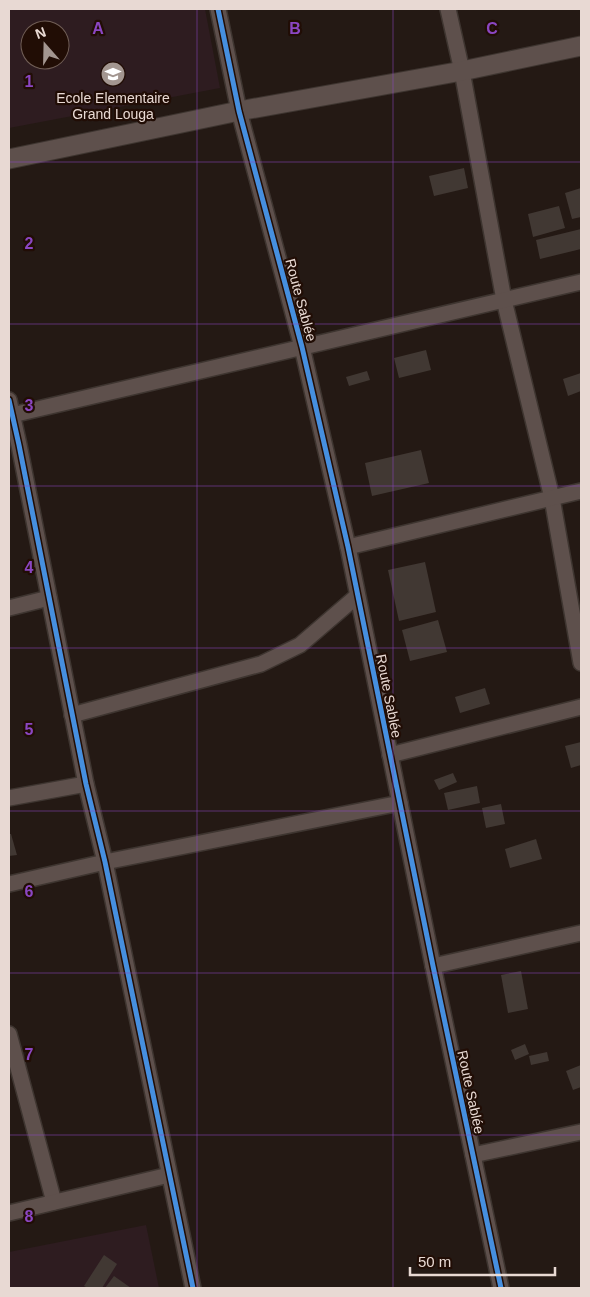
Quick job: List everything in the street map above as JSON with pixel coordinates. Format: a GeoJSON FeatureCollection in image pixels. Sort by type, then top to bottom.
{"type":"FeatureCollection","features":[{"type":"Feature","properties":{"kind":"street","name":"Route Sablée"},"geometry":{"type":"LineString","coordinates":[[218,9],[239,111],[302,347],[348,548],[501,1288]]}},
{"type":"Feature","properties":{"kind":"street"},"geometry":{"type":"LineString","coordinates":[[448,9],[462,71],[504,300],[552,498],[581,663]]}},
{"type":"Feature","properties":{"kind":"street"},"geometry":{"type":"LineString","coordinates":[[9,159],[239,111],[462,71],[581,46]]}},
{"type":"Feature","properties":{"kind":"street"},"geometry":{"type":"LineString","coordinates":[[193,1288],[105,862],[86,784],[49,598],[14,446],[10,408],[302,347],[581,282]]}},
{"type":"Feature","properties":{"kind":"street"},"geometry":{"type":"LineString","coordinates":[[348,548],[581,491]]}},
{"type":"Feature","properties":{"kind":"street"},"geometry":{"type":"LineString","coordinates":[[72,715],[261,664],[300,645],[358,596]]}},
{"type":"Feature","properties":{"kind":"street"},"geometry":{"type":"LineString","coordinates":[[9,608],[49,598]]}},
{"type":"Feature","properties":{"kind":"street"},"geometry":{"type":"LineString","coordinates":[[390,755],[581,706]]}},
{"type":"Feature","properties":{"kind":"street"},"geometry":{"type":"LineString","coordinates":[[9,798],[86,784]]}},
{"type":"Feature","properties":{"kind":"street"},"geometry":{"type":"LineString","coordinates":[[9,884],[105,862],[400,803]]}},
{"type":"Feature","properties":{"kind":"street"},"geometry":{"type":"LineString","coordinates":[[433,966],[581,933]]}},
{"type":"Feature","properties":{"kind":"street"},"geometry":{"type":"LineString","coordinates":[[9,1034],[54,1202]]}},
{"type":"Feature","properties":{"kind":"street"},"geometry":{"type":"LineString","coordinates":[[472,1155],[581,1132]]}},
{"type":"Feature","properties":{"kind":"street"},"geometry":{"type":"LineString","coordinates":[[9,1213],[169,1175]]}},
{"type":"Feature","properties":{"kind":"shaded area","name":"Ecole Elementaire Grand Louga"},"geometry":{"type":"Polygon","coordinates":[[[9,9],[205,9],[220,88],[9,128],[9,9]]]}},
{"type":"Feature","properties":{"kind":"shaded area"},"geometry":{"type":"Polygon","coordinates":[[[146,1225],[159,1288],[9,1288],[9,1252],[146,1225]]]}},
{"type":"Feature","properties":{"kind":"building"},"geometry":{"type":"Polygon","coordinates":[[[464,168],[468,188],[434,196],[429,176],[464,168]]]}},
{"type":"Feature","properties":{"kind":"building"},"geometry":{"type":"Polygon","coordinates":[[[581,188],[581,217],[572,219],[565,193],[581,188]]]}},
{"type":"Feature","properties":{"kind":"building"},"geometry":{"type":"Polygon","coordinates":[[[559,206],[565,228],[533,237],[528,214],[559,206]]]}},
{"type":"Feature","properties":{"kind":"building"},"geometry":{"type":"Polygon","coordinates":[[[581,229],[581,249],[540,259],[536,240],[581,229]]]}},
{"type":"Feature","properties":{"kind":"building"},"geometry":{"type":"Polygon","coordinates":[[[426,350],[431,370],[399,378],[394,358],[426,350]]]}},
{"type":"Feature","properties":{"kind":"building"},"geometry":{"type":"Polygon","coordinates":[[[367,371],[370,380],[349,386],[346,377],[367,371]]]}},
{"type":"Feature","properties":{"kind":"building"},"geometry":{"type":"Polygon","coordinates":[[[581,373],[581,391],[568,396],[563,379],[581,373]]]}},
{"type":"Feature","properties":{"kind":"building"},"geometry":{"type":"Polygon","coordinates":[[[421,450],[429,483],[372,496],[365,463],[421,450]]]}},
{"type":"Feature","properties":{"kind":"building"},"geometry":{"type":"Polygon","coordinates":[[[425,562],[436,612],[399,621],[388,570],[425,562]]]}},
{"type":"Feature","properties":{"kind":"building"},"geometry":{"type":"Polygon","coordinates":[[[438,620],[447,652],[410,661],[402,630],[438,620]]]}},
{"type":"Feature","properties":{"kind":"building"},"geometry":{"type":"Polygon","coordinates":[[[485,688],[490,704],[460,713],[455,697],[485,688]]]}},
{"type":"Feature","properties":{"kind":"building"},"geometry":{"type":"Polygon","coordinates":[[[581,742],[581,765],[571,768],[565,746],[581,742]]]}},
{"type":"Feature","properties":{"kind":"building"},"geometry":{"type":"Polygon","coordinates":[[[453,773],[457,782],[439,790],[434,780],[453,773]]]}},
{"type":"Feature","properties":{"kind":"building"},"geometry":{"type":"Polygon","coordinates":[[[477,786],[480,803],[448,810],[444,793],[477,786]]]}},
{"type":"Feature","properties":{"kind":"building"},"geometry":{"type":"Polygon","coordinates":[[[501,804],[505,824],[486,828],[482,808],[501,804]]]}},
{"type":"Feature","properties":{"kind":"building"},"geometry":{"type":"Polygon","coordinates":[[[9,834],[11,834],[17,855],[9,856],[9,834]]]}},
{"type":"Feature","properties":{"kind":"building"},"geometry":{"type":"Polygon","coordinates":[[[536,839],[542,859],[510,868],[505,849],[536,839]]]}},
{"type":"Feature","properties":{"kind":"building"},"geometry":{"type":"Polygon","coordinates":[[[521,971],[528,1009],[508,1013],[501,975],[521,971]]]}},
{"type":"Feature","properties":{"kind":"building"},"geometry":{"type":"Polygon","coordinates":[[[525,1044],[529,1054],[515,1060],[511,1050],[525,1044]]]}},
{"type":"Feature","properties":{"kind":"building"},"geometry":{"type":"Polygon","coordinates":[[[547,1052],[549,1061],[531,1065],[529,1056],[547,1052]]]}},
{"type":"Feature","properties":{"kind":"building"},"geometry":{"type":"Polygon","coordinates":[[[581,1065],[581,1087],[573,1090],[566,1071],[581,1065]]]}},
{"type":"Feature","properties":{"kind":"building"},"geometry":{"type":"Polygon","coordinates":[[[104,1255],[117,1264],[102,1288],[88,1288],[84,1286],[104,1255]]]}},
{"type":"Feature","properties":{"kind":"building"},"geometry":{"type":"Polygon","coordinates":[[[114,1276],[131,1288],[105,1288],[114,1276]]]}},
{"type":"Feature","properties":{"kind":"cycle path"},"geometry":{"type":"LineString","coordinates":[[218,9],[239,111],[302,347],[348,547],[501,1288]]}},
{"type":"Feature","properties":{"kind":"cycle path"},"geometry":{"type":"LineString","coordinates":[[9,400],[86,784],[105,862],[193,1288]]}},
{"type":"Feature","properties":{"kind":"place","name":"Ecole Elementaire Grand Louga"},"geometry":{"type":"Point","coordinates":[113,74]}}]}
